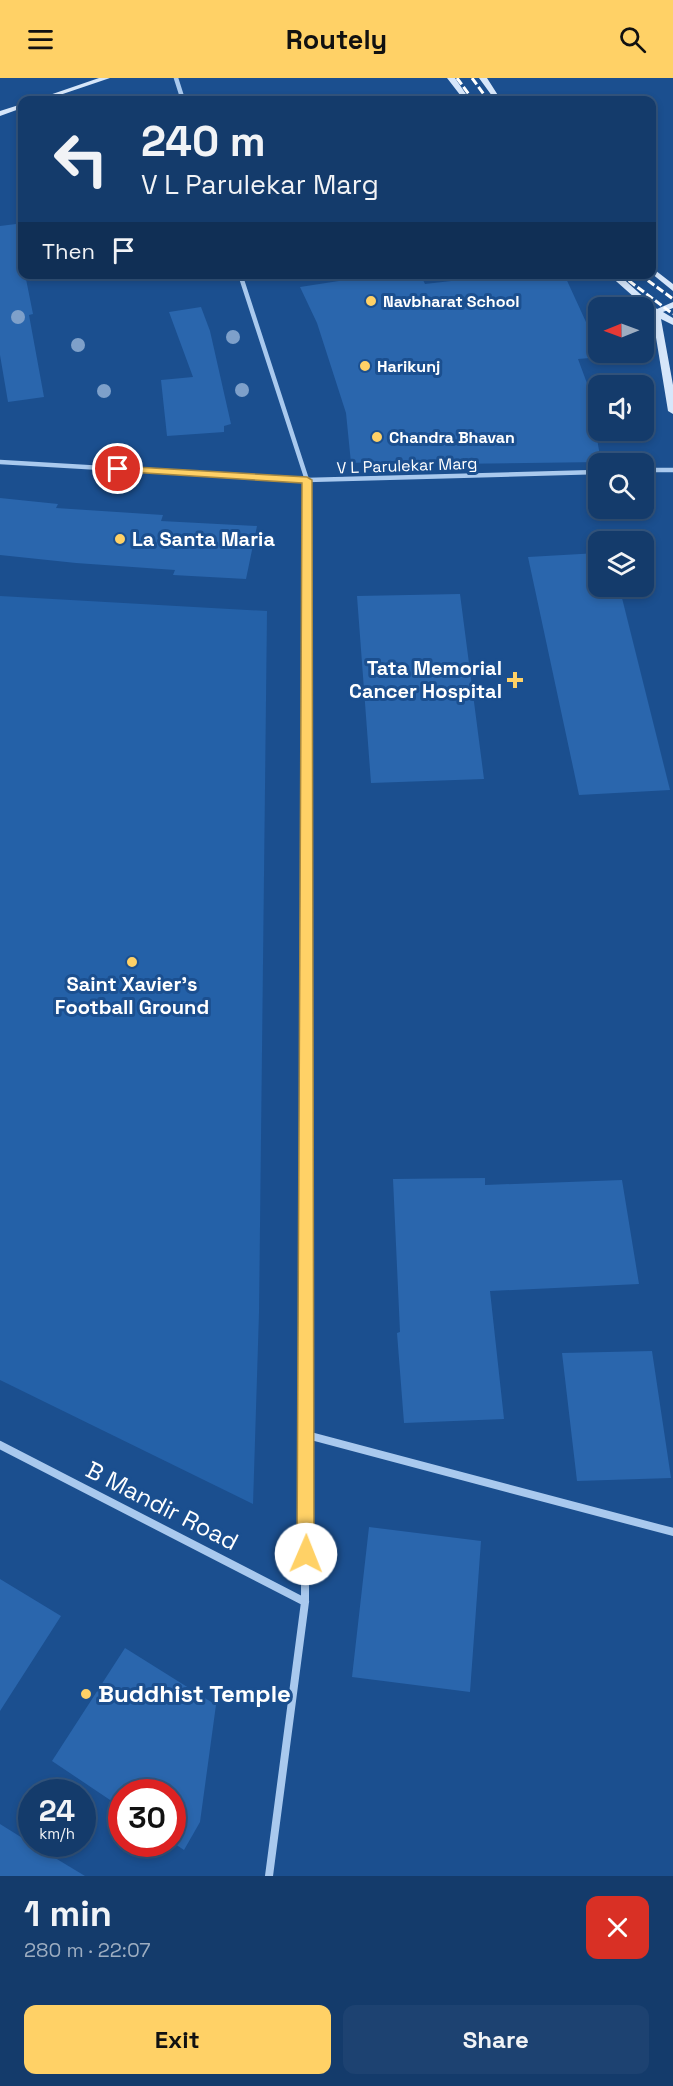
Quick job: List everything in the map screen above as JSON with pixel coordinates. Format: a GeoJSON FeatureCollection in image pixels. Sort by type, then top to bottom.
{"type":"FeatureCollection","features":[{"type":"Feature","properties":{"kind":"street"},"geometry":{"type":"LineString","coordinates":[[51,96],[106,78]]}},
{"type":"Feature","properties":{"kind":"street"},"geometry":{"type":"LineString","coordinates":[[176,78],[182,96]]}},
{"type":"Feature","properties":{"kind":"street"},"geometry":{"type":"LineString","coordinates":[[451,78],[464,96]]}},
{"type":"Feature","properties":{"kind":"street"},"geometry":{"type":"LineString","coordinates":[[483,78],[495,96]]}},
{"type":"Feature","properties":{"kind":"street"},"geometry":{"type":"LineString","coordinates":[[0,114],[18,107]]}},
{"type":"Feature","properties":{"kind":"street"},"geometry":{"type":"LineString","coordinates":[[656,273],[673,288]]}},
{"type":"Feature","properties":{"kind":"street"},"geometry":{"type":"LineString","coordinates":[[242,279],[307,480],[305,1602],[269,1876]]}},
{"type":"Feature","properties":{"kind":"street"},"geometry":{"type":"LineString","coordinates":[[618,279],[656,312],[673,322]]}},
{"type":"Feature","properties":{"kind":"street"},"geometry":{"type":"LineString","coordinates":[[656,312],[673,305]]}},
{"type":"Feature","properties":{"kind":"street"},"geometry":{"type":"LineString","coordinates":[[656,312],[670,381],[673,411]]}},
{"type":"Feature","properties":{"kind":"street","name":"V L Parulekar Marg"},"geometry":{"type":"LineString","coordinates":[[0,462],[307,480],[588,472]]}},
{"type":"Feature","properties":{"kind":"street"},"geometry":{"type":"LineString","coordinates":[[654,470],[673,470]]}},
{"type":"Feature","properties":{"kind":"street"},"geometry":{"type":"LineString","coordinates":[[307,1435],[673,1532]]}},
{"type":"Feature","properties":{"kind":"street","name":"B Mandir Road"},"geometry":{"type":"LineString","coordinates":[[0,1445],[305,1602]]}},
{"type":"Feature","properties":{"kind":"shaded area","name":"Saint Xavier's Football Ground"},"geometry":{"type":"Polygon","coordinates":[[[0,596],[267,611],[259,1313],[253,1504],[0,1380],[0,596]]]}},
{"type":"Feature","properties":{"kind":"building"},"geometry":{"type":"Polygon","coordinates":[[[16,224],[18,279],[26,279],[33,314],[29,315],[44,397],[8,402],[0,355],[0,226],[16,224]]]}},
{"type":"Feature","properties":{"kind":"building"},"geometry":{"type":"Polygon","coordinates":[[[352,279],[422,279],[425,284],[468,279],[566,279],[588,326],[588,358],[578,359],[588,386],[588,441],[597,441],[599,453],[588,453],[588,462],[448,464],[447,459],[351,463],[346,413],[317,323],[300,287],[352,279]]]}},
{"type":"Feature","properties":{"kind":"building"},"geometry":{"type":"Polygon","coordinates":[[[201,307],[210,331],[231,424],[224,426],[224,432],[167,436],[161,380],[193,377],[169,312],[201,307]]]}},
{"type":"Feature","properties":{"kind":"building"},"geometry":{"type":"Polygon","coordinates":[[[0,498],[58,504],[56,508],[163,515],[161,521],[257,526],[246,579],[173,575],[175,570],[0,555],[0,498]]]}},
{"type":"Feature","properties":{"kind":"building"},"geometry":{"type":"Polygon","coordinates":[[[588,554],[588,597],[622,597],[670,790],[579,795],[528,557],[588,554]]]}},
{"type":"Feature","properties":{"kind":"building"},"geometry":{"type":"Polygon","coordinates":[[[460,594],[484,779],[371,783],[357,596],[460,594]]]}},
{"type":"Feature","properties":{"kind":"building"},"geometry":{"type":"Polygon","coordinates":[[[485,1178],[485,1185],[622,1180],[639,1284],[490,1291],[504,1419],[404,1423],[397,1333],[400,1332],[393,1179],[485,1178]]]}},
{"type":"Feature","properties":{"kind":"building"},"geometry":{"type":"Polygon","coordinates":[[[652,1351],[671,1478],[577,1481],[562,1353],[652,1351]]]}},
{"type":"Feature","properties":{"kind":"building"},"geometry":{"type":"Polygon","coordinates":[[[369,1527],[481,1541],[470,1692],[352,1677],[369,1527]]]}},
{"type":"Feature","properties":{"kind":"building"},"geometry":{"type":"Polygon","coordinates":[[[0,1579],[61,1616],[0,1711],[0,1579]]]}},
{"type":"Feature","properties":{"kind":"building"},"geometry":{"type":"Polygon","coordinates":[[[125,1648],[216,1705],[200,1822],[186,1846],[186,1779],[108,1779],[108,1799],[96,1791],[96,1779],[79,1779],[52,1761],[125,1648]]]}},
{"type":"Feature","properties":{"kind":"building"},"geometry":{"type":"Polygon","coordinates":[[[0,1824],[18,1835],[18,1857],[54,1857],[85,1876],[0,1876],[0,1824]]]}},
{"type":"Feature","properties":{"kind":"railway"},"geometry":{"type":"LineString","coordinates":[[457,78],[470,96]]}},
{"type":"Feature","properties":{"kind":"railway"},"geometry":{"type":"LineString","coordinates":[[472,78],[485,96]]}},
{"type":"Feature","properties":{"kind":"railway"},"geometry":{"type":"LineString","coordinates":[[627,279],[673,314]]}},
{"type":"Feature","properties":{"kind":"railway"},"geometry":{"type":"LineString","coordinates":[[646,279],[673,299]]}},
{"type":"Feature","properties":{"kind":"place","name":"Navbharat School"},"geometry":{"type":"Point","coordinates":[371,301]}},
{"type":"Feature","properties":{"kind":"place","name":"Harikunj"},"geometry":{"type":"Point","coordinates":[365,366]}},
{"type":"Feature","properties":{"kind":"place","name":"Chandra Bhavan"},"geometry":{"type":"Point","coordinates":[377,437]}},
{"type":"Feature","properties":{"kind":"place","name":"La Santa Maria"},"geometry":{"type":"Point","coordinates":[120,539]}},
{"type":"Feature","properties":{"kind":"place","name":"Tata Memorial Cancer Hospital"},"geometry":{"type":"Point","coordinates":[515,680]}},
{"type":"Feature","properties":{"kind":"place","name":"Saint Xavier's Football Ground"},"geometry":{"type":"Point","coordinates":[132,962]}},
{"type":"Feature","properties":{"kind":"place","name":"Buddhist Temple"},"geometry":{"type":"Point","coordinates":[86,1694]}},
{"type":"Feature","properties":{"kind":"route"},"geometry":{"type":"LineString","coordinates":[[118,469],[307,480],[306,1554]]}}]}
